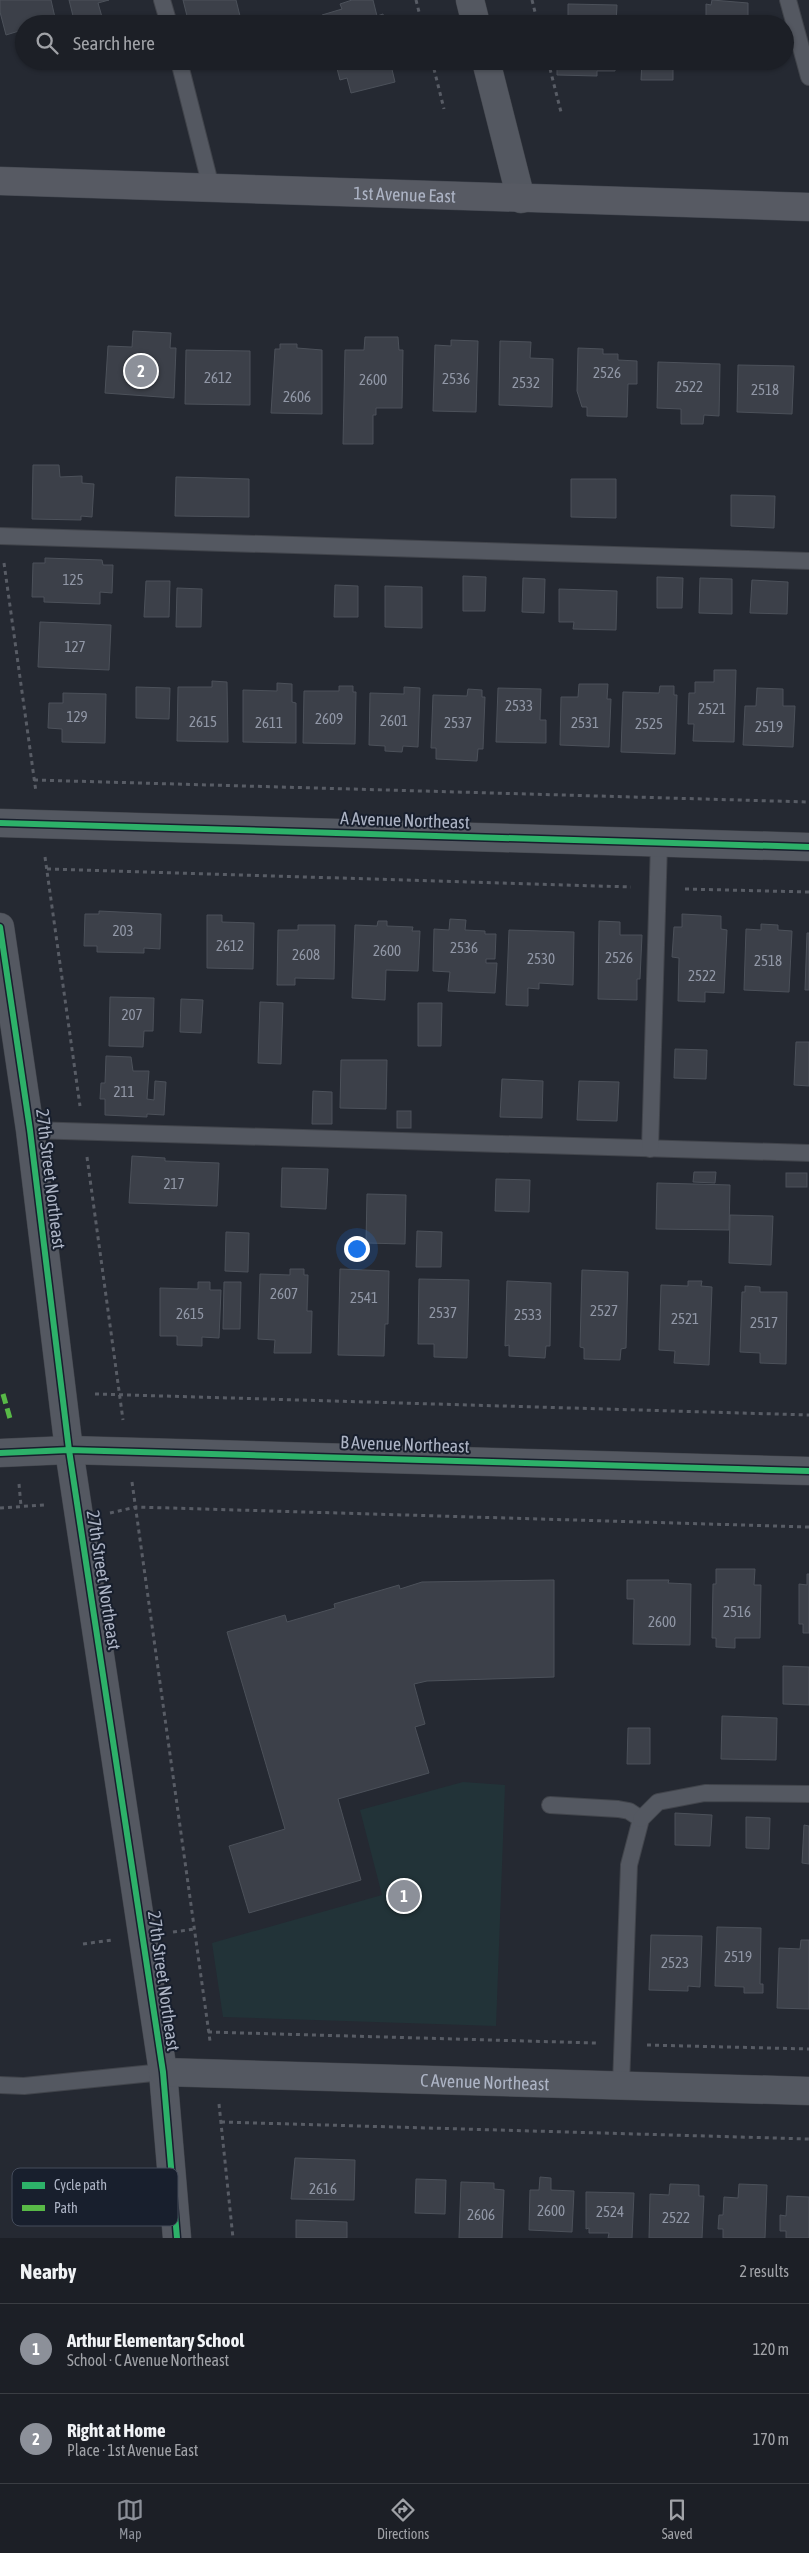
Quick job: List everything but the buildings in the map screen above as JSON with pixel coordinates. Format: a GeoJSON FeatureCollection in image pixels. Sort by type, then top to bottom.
{"type":"FeatureCollection","features":[{"type":"Feature","properties":{"kind":"main road","name":"1st Avenue East"},"geometry":{"type":"LineString","coordinates":[[0,181],[809,207]]}},
{"type":"Feature","properties":{"kind":"street"},"geometry":{"type":"LineString","coordinates":[[470,0],[474,15]]}},
{"type":"Feature","properties":{"kind":"street"},"geometry":{"type":"LineString","coordinates":[[488,70],[520,199]]}},
{"type":"Feature","properties":{"kind":"street","name":"A Avenue Northeast"},"geometry":{"type":"LineString","coordinates":[[0,823],[809,847]]}},
{"type":"Feature","properties":{"kind":"street","name":"27th Street Northeast"},"geometry":{"type":"LineString","coordinates":[[0,927],[30,1130],[69,1450],[163,2072],[171,2168]]}},
{"type":"Feature","properties":{"kind":"street","name":"B Avenue Northeast"},"geometry":{"type":"LineString","coordinates":[[0,1453],[69,1450],[809,1471]]}},
{"type":"Feature","properties":{"kind":"street","name":"C Avenue Northeast"},"geometry":{"type":"LineString","coordinates":[[163,2072],[809,2091]]}},
{"type":"Feature","properties":{"kind":"lane"},"geometry":{"type":"LineString","coordinates":[[162,0],[166,15]]}},
{"type":"Feature","properties":{"kind":"lane"},"geometry":{"type":"LineString","coordinates":[[788,0],[792,15]]}},
{"type":"Feature","properties":{"kind":"lane"},"geometry":{"type":"LineString","coordinates":[[794,22],[809,77]]}},
{"type":"Feature","properties":{"kind":"lane"},"geometry":{"type":"LineString","coordinates":[[181,70],[211,187]]}},
{"type":"Feature","properties":{"kind":"lane"},"geometry":{"type":"LineString","coordinates":[[0,536],[809,560]]}},
{"type":"Feature","properties":{"kind":"lane"},"geometry":{"type":"LineString","coordinates":[[650,1149],[658,842]]}},
{"type":"Feature","properties":{"kind":"lane"},"geometry":{"type":"LineString","coordinates":[[30,1130],[809,1153]]}},
{"type":"Feature","properties":{"kind":"lane"},"geometry":{"type":"LineString","coordinates":[[621,2085],[629,1865],[641,1819],[658,1802],[705,1793],[809,1794]]}},
{"type":"Feature","properties":{"kind":"lane"},"geometry":{"type":"LineString","coordinates":[[550,1805],[618,1809],[629,1811],[641,1819]]}},
{"type":"Feature","properties":{"kind":"lane"},"geometry":{"type":"LineString","coordinates":[[0,2085],[24,2086],[163,2072]]}},
{"type":"Feature","properties":{"kind":"path"},"geometry":{"type":"LineString","coordinates":[[416,0],[420,15]]}},
{"type":"Feature","properties":{"kind":"path"},"geometry":{"type":"LineString","coordinates":[[532,0],[536,15]]}},
{"type":"Feature","properties":{"kind":"path"},"geometry":{"type":"LineString","coordinates":[[434,70],[444,109]]}},
{"type":"Feature","properties":{"kind":"path"},"geometry":{"type":"LineString","coordinates":[[550,70],[561,112]]}},
{"type":"Feature","properties":{"kind":"path"},"geometry":{"type":"LineString","coordinates":[[0,536],[36,797]]}},
{"type":"Feature","properties":{"kind":"path"},"geometry":{"type":"LineString","coordinates":[[34,780],[809,802]]}},
{"type":"Feature","properties":{"kind":"path"},"geometry":{"type":"LineString","coordinates":[[47,870],[809,892]]}},
{"type":"Feature","properties":{"kind":"path"},"geometry":{"type":"LineString","coordinates":[[87,1394],[809,1415]]}},
{"type":"Feature","properties":{"kind":"path"},"geometry":{"type":"LineString","coordinates":[[131,1475],[211,2047]]}},
{"type":"Feature","properties":{"kind":"path"},"geometry":{"type":"LineString","coordinates":[[18,1477],[21,1506]]}},
{"type":"Feature","properties":{"kind":"path"},"geometry":{"type":"LineString","coordinates":[[0,1508],[51,1504]]}},
{"type":"Feature","properties":{"kind":"path"},"geometry":{"type":"LineString","coordinates":[[102,1514],[136,1507],[809,1527]]}},
{"type":"Feature","properties":{"kind":"path"},"geometry":{"type":"LineString","coordinates":[[83,1944],[118,1939]]}},
{"type":"Feature","properties":{"kind":"path"},"geometry":{"type":"LineString","coordinates":[[208,2032],[809,2049]]}},
{"type":"Feature","properties":{"kind":"path"},"geometry":{"type":"LineString","coordinates":[[219,2099],[234,2238]]}},
{"type":"Feature","properties":{"kind":"path"},"geometry":{"type":"LineString","coordinates":[[221,2122],[809,2139]]}},
{"type":"Feature","properties":{"kind":"shaded area"},"geometry":{"type":"Polygon","coordinates":[[[463,1782],[505,1785],[496,2026],[223,2017],[212,1943],[382,1895],[360,1810],[463,1782]]]}},
{"type":"Feature","properties":{"kind":"marked path"},"geometry":{"type":"LineString","coordinates":[[3,1394],[11,1422]]}},
{"type":"Feature","properties":{"kind":"cycle path"},"geometry":{"type":"LineString","coordinates":[[0,823],[809,847]]}},
{"type":"Feature","properties":{"kind":"cycle path"},"geometry":{"type":"LineString","coordinates":[[0,927],[30,1130],[69,1450],[163,2072],[171,2168]]}},
{"type":"Feature","properties":{"kind":"cycle path"},"geometry":{"type":"LineString","coordinates":[[0,1453],[69,1450],[809,1471]]}},
{"type":"Feature","properties":{"kind":"cycle path"},"geometry":{"type":"LineString","coordinates":[[176,2226],[177,2238]]}},
{"type":"Feature","properties":{"kind":"place","name":"Right at Home"},"geometry":{"type":"Point","coordinates":[141,371]}},
{"type":"Feature","properties":{"kind":"place","name":"Arthur Elementary School"},"geometry":{"type":"Point","coordinates":[404,1896]}}]}
